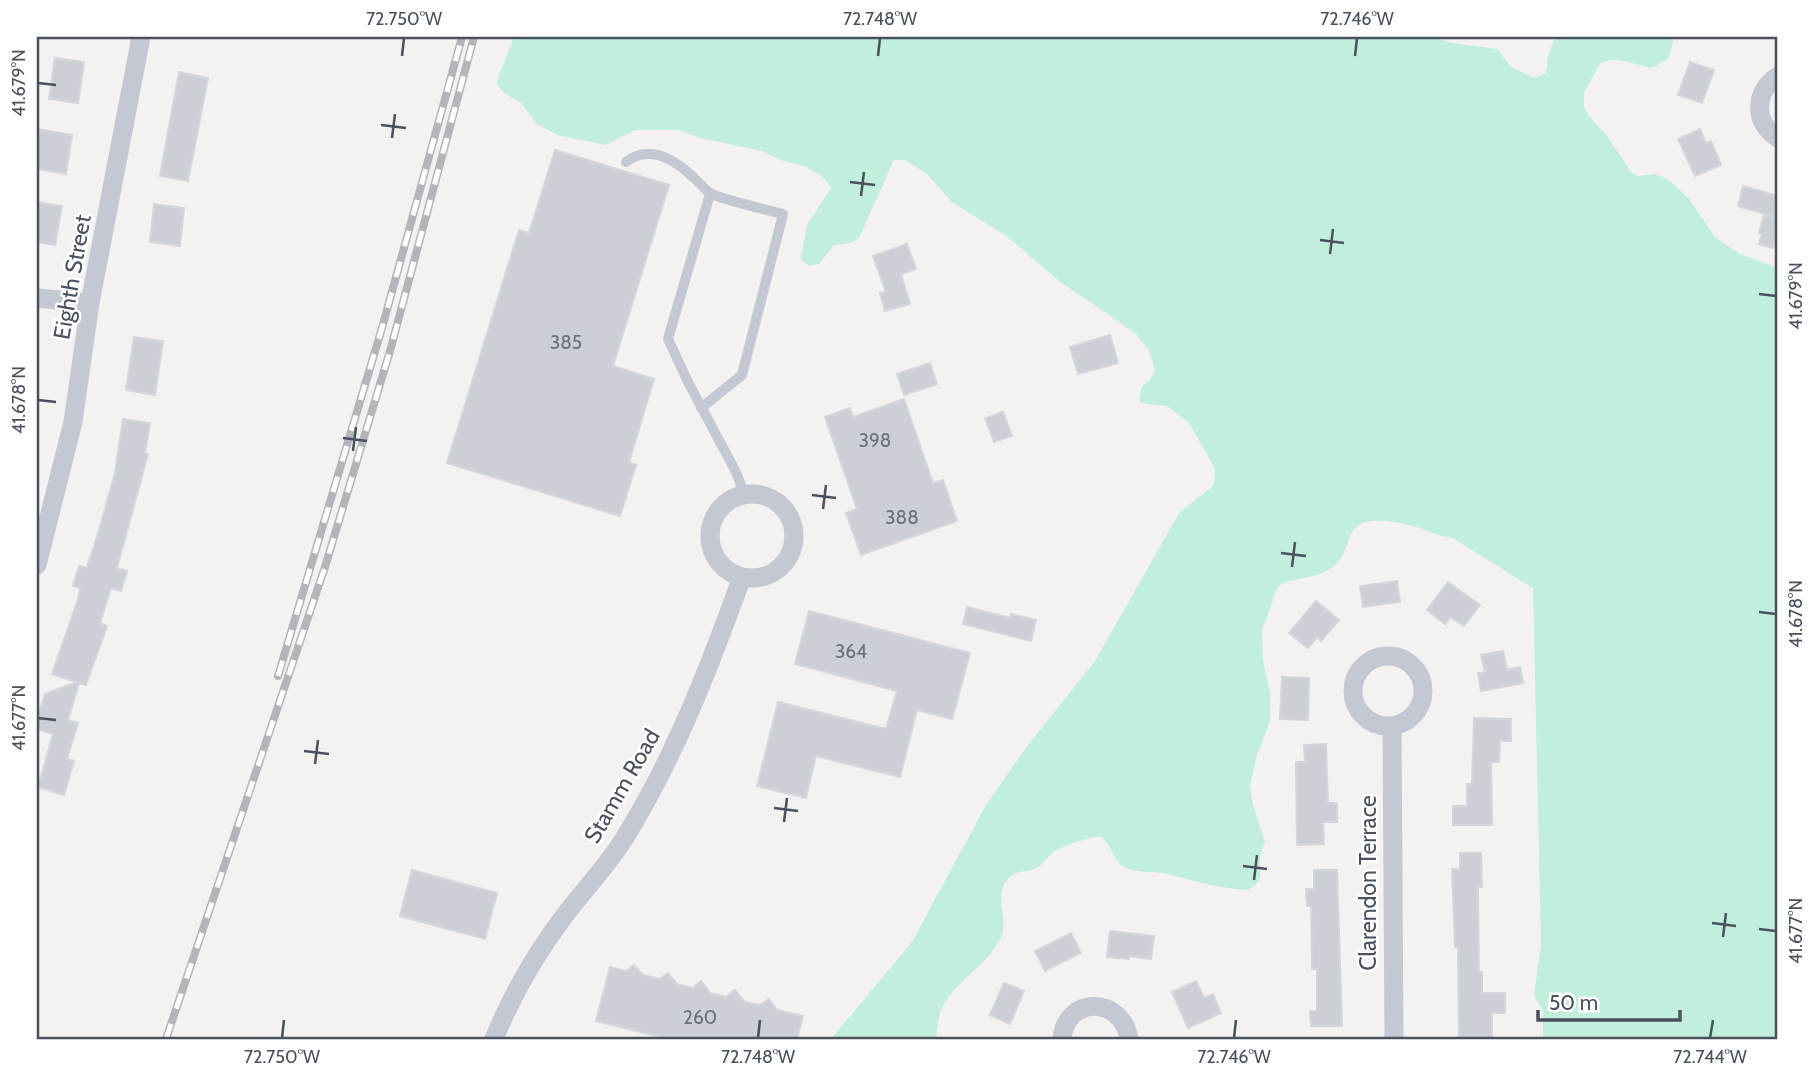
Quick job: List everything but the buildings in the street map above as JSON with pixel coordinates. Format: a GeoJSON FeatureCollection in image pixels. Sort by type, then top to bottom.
{"type":"FeatureCollection","features":[{"type":"Feature","properties":{"kind":"street","name":"Eighth Street"},"geometry":{"type":"LineString","coordinates":[[37,565],[41,541],[74,422],[90,303],[141,37]]}},
{"type":"Feature","properties":{"kind":"street"},"geometry":{"type":"LineString","coordinates":[[1778,76],[1764,89],[1759,110],[1767,129],[1778,138]]}},
{"type":"Feature","properties":{"kind":"street"},"geometry":{"type":"LineString","coordinates":[[37,298],[90,303]]}},
{"type":"Feature","properties":{"kind":"street"},"geometry":{"type":"LineString","coordinates":[[744,493],[761,494],[776,501],[788,513],[794,528],[793,545],[786,560],[774,572],[759,578],[742,577],[727,570],[715,558],[709,543],[710,526],[716,511],[729,499],[744,493]]}},
{"type":"Feature","properties":{"kind":"street","name":"Stamm Road"},"geometry":{"type":"LineString","coordinates":[[494,1039],[511,998],[563,918],[623,841],[664,768],[706,677],[742,577]]}},
{"type":"Feature","properties":{"kind":"street","name":"Clarendon Terrace"},"geometry":{"type":"LineString","coordinates":[[1392,726],[1394,1039]]}},
{"type":"Feature","properties":{"kind":"street"},"geometry":{"type":"LineString","coordinates":[[1062,1039],[1070,1017],[1087,1007],[1097,1006],[1115,1013],[1122,1020],[1129,1039]]}},
{"type":"Feature","properties":{"kind":"lane"},"geometry":{"type":"LineString","coordinates":[[625,162],[634,155],[659,155],[675,162],[710,194],[783,214],[742,375],[701,408]]}},
{"type":"Feature","properties":{"kind":"lane"},"geometry":{"type":"LineString","coordinates":[[710,194],[668,339],[736,472],[744,493]]}},
{"type":"Feature","properties":{"kind":"green space"},"geometry":{"type":"Polygon","coordinates":[[[514,37],[1433,37],[1453,43],[1497,49],[1511,67],[1534,78],[1546,73],[1548,56],[1555,37],[1674,37],[1669,58],[1652,68],[1620,60],[1600,63],[1584,93],[1584,107],[1632,173],[1638,176],[1656,174],[1669,180],[1689,199],[1715,237],[1740,254],[1778,268],[1778,1039],[1543,1039],[1543,1011],[1534,995],[1541,945],[1533,588],[1451,537],[1402,523],[1378,521],[1364,522],[1353,531],[1341,557],[1330,569],[1278,586],[1262,630],[1263,660],[1270,692],[1270,721],[1257,755],[1250,786],[1265,842],[1260,856],[1260,879],[1256,885],[1249,890],[1228,888],[1168,874],[1130,869],[1120,864],[1102,837],[1069,845],[1052,853],[1038,867],[1014,874],[1007,880],[1003,886],[1001,901],[1001,937],[995,948],[945,1002],[940,1013],[936,1039],[831,1039],[912,942],[986,805],[1025,749],[1095,661],[1179,513],[1213,486],[1214,467],[1189,423],[1167,406],[1141,403],[1139,400],[1142,386],[1150,380],[1155,371],[1149,350],[1135,333],[1059,281],[1008,237],[952,202],[926,173],[905,160],[894,160],[859,238],[851,243],[834,245],[819,264],[810,266],[801,258],[807,225],[831,188],[823,177],[806,167],[762,151],[700,138],[678,130],[635,130],[605,145],[558,135],[537,124],[521,103],[504,93],[496,83],[514,37]]]}},
{"type":"Feature","properties":{"kind":"railway"},"geometry":{"type":"LineString","coordinates":[[278,676],[382,328],[462,37]]}},
{"type":"Feature","properties":{"kind":"railway"},"geometry":{"type":"LineString","coordinates":[[166,1039],[325,567],[390,351],[474,37]]}}]}
